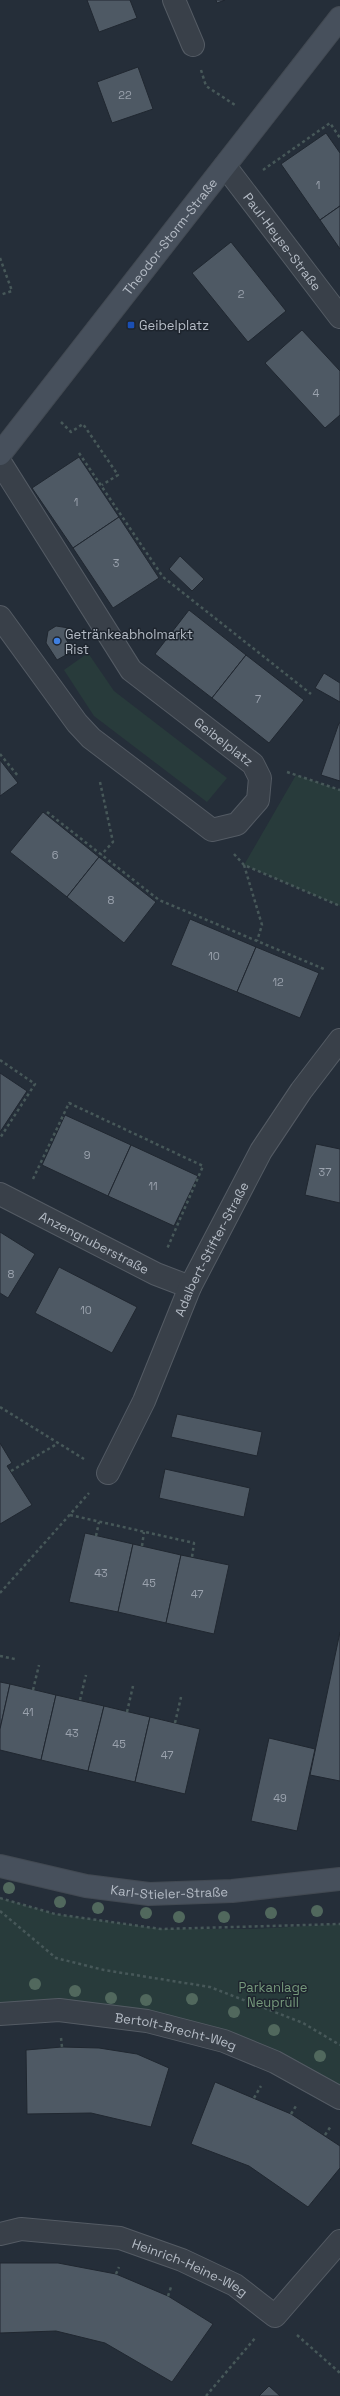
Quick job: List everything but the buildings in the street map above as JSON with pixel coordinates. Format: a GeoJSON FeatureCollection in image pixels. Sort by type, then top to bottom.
{"type":"FeatureCollection","features":[{"type":"Feature","properties":{"kind":"street"},"geometry":{"type":"LineString","coordinates":[[174,0],[193,45]]}},
{"type":"Feature","properties":{"kind":"street","name":"Theodor-Storm-Straße"},"geometry":{"type":"LineString","coordinates":[[0,454],[340,18]]}},
{"type":"Feature","properties":{"kind":"street","name":"Paul-Heyse-Straße"},"geometry":{"type":"LineString","coordinates":[[225,166],[340,317]]}},
{"type":"Feature","properties":{"kind":"street","name":"Geibelplatz"},"geometry":{"type":"LineString","coordinates":[[0,462],[131,670],[253,764],[260,778],[258,800],[237,824],[212,830]]}},
{"type":"Feature","properties":{"kind":"street"},"geometry":{"type":"LineString","coordinates":[[0,617],[77,723],[91,738],[212,830]]}},
{"type":"Feature","properties":{"kind":"street","name":"Adalbert-Stifter-Straße"},"geometry":{"type":"LineString","coordinates":[[108,1473],[144,1401],[190,1287],[261,1151],[301,1091],[340,1040]]}},
{"type":"Feature","properties":{"kind":"street","name":"Anzengruberstraße"},"geometry":{"type":"LineString","coordinates":[[0,1194],[156,1274],[190,1287]]}},
{"type":"Feature","properties":{"kind":"street","name":"Karl-Stieler-Straße"},"geometry":{"type":"LineString","coordinates":[[0,1866],[86,1886],[149,1894],[232,1891],[340,1879]]}},
{"type":"Feature","properties":{"kind":"street","name":"Bertolt-Brecht-Weg"},"geometry":{"type":"LineString","coordinates":[[0,2014],[59,2010],[147,2021],[224,2041],[275,2062],[340,2098]]}},
{"type":"Feature","properties":{"kind":"street","name":"Heinrich-Heine-Weg"},"geometry":{"type":"LineString","coordinates":[[0,2234],[21,2228],[120,2238],[182,2260],[234,2285],[274,2316]]}},
{"type":"Feature","properties":{"kind":"street"},"geometry":{"type":"LineString","coordinates":[[274,2316],[340,2241]]}},
{"type":"Feature","properties":{"kind":"path"},"geometry":{"type":"LineString","coordinates":[[193,45],[206,86],[260,121]]}},
{"type":"Feature","properties":{"kind":"path"},"geometry":{"type":"LineString","coordinates":[[241,186],[330,123],[340,138]]}},
{"type":"Feature","properties":{"kind":"path"},"geometry":{"type":"LineString","coordinates":[[0,258],[12,291],[0,295]]}},
{"type":"Feature","properties":{"kind":"path"},"geometry":{"type":"LineString","coordinates":[[41,401],[71,432],[83,424],[118,475],[102,485]]}},
{"type":"Feature","properties":{"kind":"path"},"geometry":{"type":"LineString","coordinates":[[79,453],[164,577],[311,694]]}},
{"type":"Feature","properties":{"kind":"path"},"geometry":{"type":"LineString","coordinates":[[91,738],[113,842],[102,855]]}},
{"type":"Feature","properties":{"kind":"path"},"geometry":{"type":"LineString","coordinates":[[0,754],[18,776]]}},
{"type":"Feature","properties":{"kind":"path"},"geometry":{"type":"LineString","coordinates":[[253,764],[296,775],[340,790]]}},
{"type":"Feature","properties":{"kind":"path"},"geometry":{"type":"LineString","coordinates":[[47,812],[159,900],[324,969]]}},
{"type":"Feature","properties":{"kind":"path"},"geometry":{"type":"LineString","coordinates":[[212,830],[244,865],[340,906]]}},
{"type":"Feature","properties":{"kind":"path"},"geometry":{"type":"LineString","coordinates":[[244,865],[262,925],[257,941]]}},
{"type":"Feature","properties":{"kind":"path"},"geometry":{"type":"LineString","coordinates":[[0,1060],[35,1084],[0,1138]]}},
{"type":"Feature","properties":{"kind":"path"},"geometry":{"type":"LineString","coordinates":[[21,1206],[69,1103],[203,1166],[156,1274]]}},
{"type":"Feature","properties":{"kind":"path"},"geometry":{"type":"LineString","coordinates":[[0,1407],[58,1444],[108,1473],[0,1593]]}},
{"type":"Feature","properties":{"kind":"path"},"geometry":{"type":"LineString","coordinates":[[11,1471],[58,1444]]}},
{"type":"Feature","properties":{"kind":"path"},"geometry":{"type":"LineString","coordinates":[[70,1515],[194,1543],[192,1557]]}},
{"type":"Feature","properties":{"kind":"path"},"geometry":{"type":"LineString","coordinates":[[96,1536],[99,1522]]}},
{"type":"Feature","properties":{"kind":"path"},"geometry":{"type":"LineString","coordinates":[[142,1546],[144,1532]]}},
{"type":"Feature","properties":{"kind":"path"},"geometry":{"type":"LineString","coordinates":[[0,1656],[15,1659]]}},
{"type":"Feature","properties":{"kind":"path"},"geometry":{"type":"LineString","coordinates":[[33,1690],[40,1665]]}},
{"type":"Feature","properties":{"kind":"path"},"geometry":{"type":"LineString","coordinates":[[80,1700],[86,1675]]}},
{"type":"Feature","properties":{"kind":"path"},"geometry":{"type":"LineString","coordinates":[[127,1712],[133,1686]]}},
{"type":"Feature","properties":{"kind":"path"},"geometry":{"type":"LineString","coordinates":[[175,1723],[181,1697]]}},
{"type":"Feature","properties":{"kind":"path"},"geometry":{"type":"LineString","coordinates":[[0,1911],[56,1958],[104,1970],[210,1988],[303,2022],[340,2045]]}},
{"type":"Feature","properties":{"kind":"path"},"geometry":{"type":"LineString","coordinates":[[206,2396],[274,2316]]}},
{"type":"Feature","properties":{"kind":"path"},"geometry":{"type":"LineString","coordinates":[[308,2344],[340,2373]]}},
{"type":"Feature","properties":{"kind":"green space"},"geometry":{"type":"Polygon","coordinates":[[[88,653],[114,691],[227,778],[207,802],[94,716],[64,670],[88,653]]]}},
{"type":"Feature","properties":{"kind":"green space"},"geometry":{"type":"Polygon","coordinates":[[[296,775],[340,790],[340,906],[244,865],[296,775]]]}},
{"type":"Feature","properties":{"kind":"green space","name":"Parkanlage Neuprüll"},"geometry":{"type":"Polygon","coordinates":[[[0,1898],[55,1914],[161,1929],[252,1929],[340,1924],[340,2104],[221,2044],[119,2022],[21,2021],[0,2024],[0,1898]]]}},
{"type":"Feature","properties":{"kind":"place","name":"Geibelplatz"},"geometry":{"type":"Point","coordinates":[131,325]}},
{"type":"Feature","properties":{"kind":"place","name":"Getränkeabholmarkt Rist"},"geometry":{"type":"Point","coordinates":[57,641]}}]}
